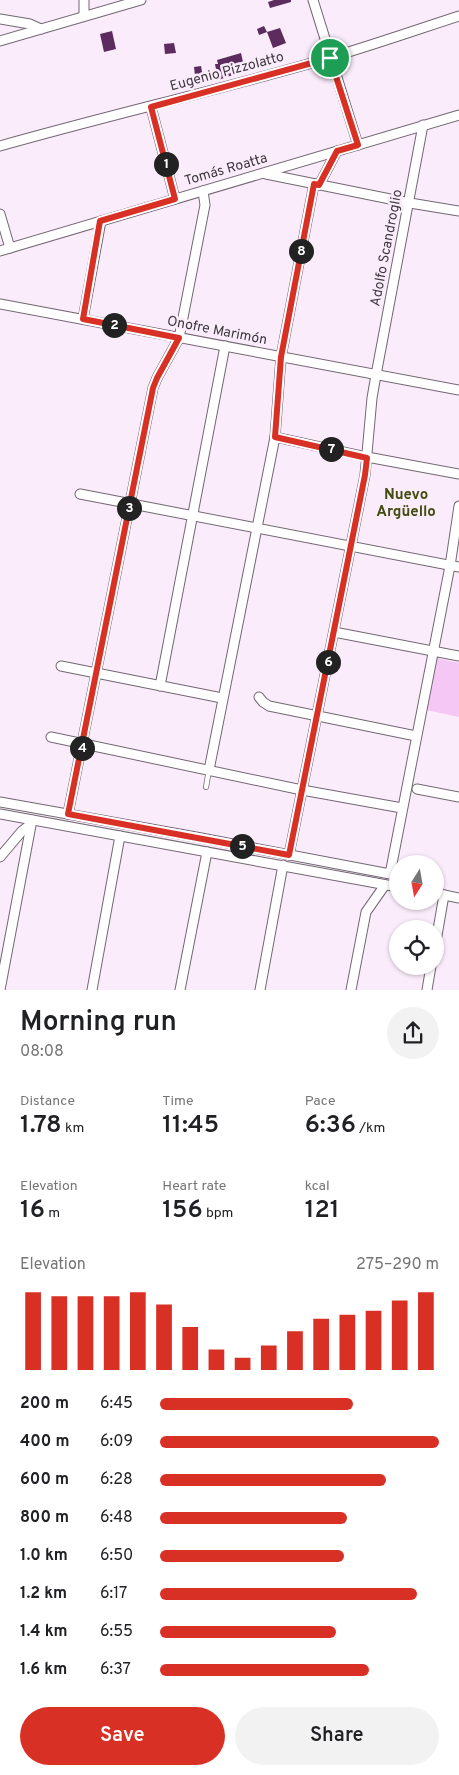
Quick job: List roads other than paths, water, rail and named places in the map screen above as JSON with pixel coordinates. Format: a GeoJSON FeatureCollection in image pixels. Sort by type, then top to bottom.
{"type":"FeatureCollection","features":[{"type":"Feature","properties":{"kind":"street"},"geometry":{"type":"LineString","coordinates":[[84,0],[84,16]]}},
{"type":"Feature","properties":{"kind":"street"},"geometry":{"type":"LineString","coordinates":[[0,41],[140,0]]}},
{"type":"Feature","properties":{"kind":"street"},"geometry":{"type":"LineString","coordinates":[[313,0],[358,145]]}},
{"type":"Feature","properties":{"kind":"street","name":"Eugenio Pizzolatto"},"geometry":{"type":"LineString","coordinates":[[0,146],[330,58],[459,16]]}},
{"type":"Feature","properties":{"kind":"street"},"geometry":{"type":"LineString","coordinates":[[0,19],[30,24],[41,29]]}},
{"type":"Feature","properties":{"kind":"street"},"geometry":{"type":"LineString","coordinates":[[151,107],[175,199]]}},
{"type":"Feature","properties":{"kind":"street","name":"Tomás Roatta"},"geometry":{"type":"LineString","coordinates":[[0,251],[459,115]]}},
{"type":"Feature","properties":{"kind":"street","name":"Adolfo Scandroglio"},"geometry":{"type":"LineString","coordinates":[[289,855],[318,717],[367,458],[372,398],[410,203],[423,125]]}},
{"type":"Feature","properties":{"kind":"street"},"geometry":{"type":"LineString","coordinates":[[209,770],[275,437],[281,357],[316,185],[337,151]]}},
{"type":"Feature","properties":{"kind":"street"},"geometry":{"type":"LineString","coordinates":[[263,173],[410,203],[459,210]]}},
{"type":"Feature","properties":{"kind":"street"},"geometry":{"type":"LineString","coordinates":[[68,814],[153,388],[179,338],[205,205],[203,191]]}},
{"type":"Feature","properties":{"kind":"street"},"geometry":{"type":"LineString","coordinates":[[0,214],[10,248]]}},
{"type":"Feature","properties":{"kind":"street"},"geometry":{"type":"LineString","coordinates":[[83,319],[100,221]]}},
{"type":"Feature","properties":{"kind":"street","name":"Onofre Marimón"},"geometry":{"type":"LineString","coordinates":[[0,304],[459,390]]}},
{"type":"Feature","properties":{"kind":"street"},"geometry":{"type":"LineString","coordinates":[[160,686],[225,346]]}},
{"type":"Feature","properties":{"kind":"street"},"geometry":{"type":"LineString","coordinates":[[275,437],[367,458],[459,474]]}},
{"type":"Feature","properties":{"kind":"street"},"geometry":{"type":"LineString","coordinates":[[80,494],[455,566]]}},
{"type":"Feature","properties":{"kind":"street"},"geometry":{"type":"LineString","coordinates":[[0,802],[390,874],[433,651],[455,566],[459,506]]}},
{"type":"Feature","properties":{"kind":"street"},"geometry":{"type":"LineString","coordinates":[[334,632],[459,656]]}},
{"type":"Feature","properties":{"kind":"street"},"geometry":{"type":"LineString","coordinates":[[61,666],[222,698]]}},
{"type":"Feature","properties":{"kind":"street"},"geometry":{"type":"LineString","coordinates":[[259,697],[269,706],[416,736]]}},
{"type":"Feature","properties":{"kind":"street"},"geometry":{"type":"LineString","coordinates":[[51,737],[302,790],[402,808]]}},
{"type":"Feature","properties":{"kind":"street"},"geometry":{"type":"LineString","coordinates":[[417,789],[459,797]]}},
{"type":"Feature","properties":{"kind":"street"},"geometry":{"type":"LineString","coordinates":[[0,814],[31,822],[120,836],[389,886]]}},
{"type":"Feature","properties":{"kind":"street"},"geometry":{"type":"LineString","coordinates":[[0,857],[31,822]]}},
{"type":"Feature","properties":{"kind":"street"},"geometry":{"type":"LineString","coordinates":[[0,990],[31,822]]}},
{"type":"Feature","properties":{"kind":"street"},"geometry":{"type":"LineString","coordinates":[[92,990],[120,836]]}},
{"type":"Feature","properties":{"kind":"street"},"geometry":{"type":"LineString","coordinates":[[180,990],[207,852]]}},
{"type":"Feature","properties":{"kind":"street"},"geometry":{"type":"LineString","coordinates":[[260,990],[283,866]]}},
{"type":"Feature","properties":{"kind":"street"},"geometry":{"type":"LineString","coordinates":[[351,990],[366,912],[385,885]]}},
{"type":"Feature","properties":{"kind":"street"},"geometry":{"type":"LineString","coordinates":[[444,895],[459,898]]}},
{"type":"Feature","properties":{"kind":"street"},"geometry":{"type":"LineString","coordinates":[[427,990],[430,975]]}},
{"type":"Feature","properties":{"kind":"lane"},"geometry":{"type":"LineString","coordinates":[[206,787],[209,770]]}},
{"type":"Feature","properties":{"kind":"district","name":"Nuevo Argüello"},"geometry":{"type":"Point","coordinates":[406,504]}}]}
